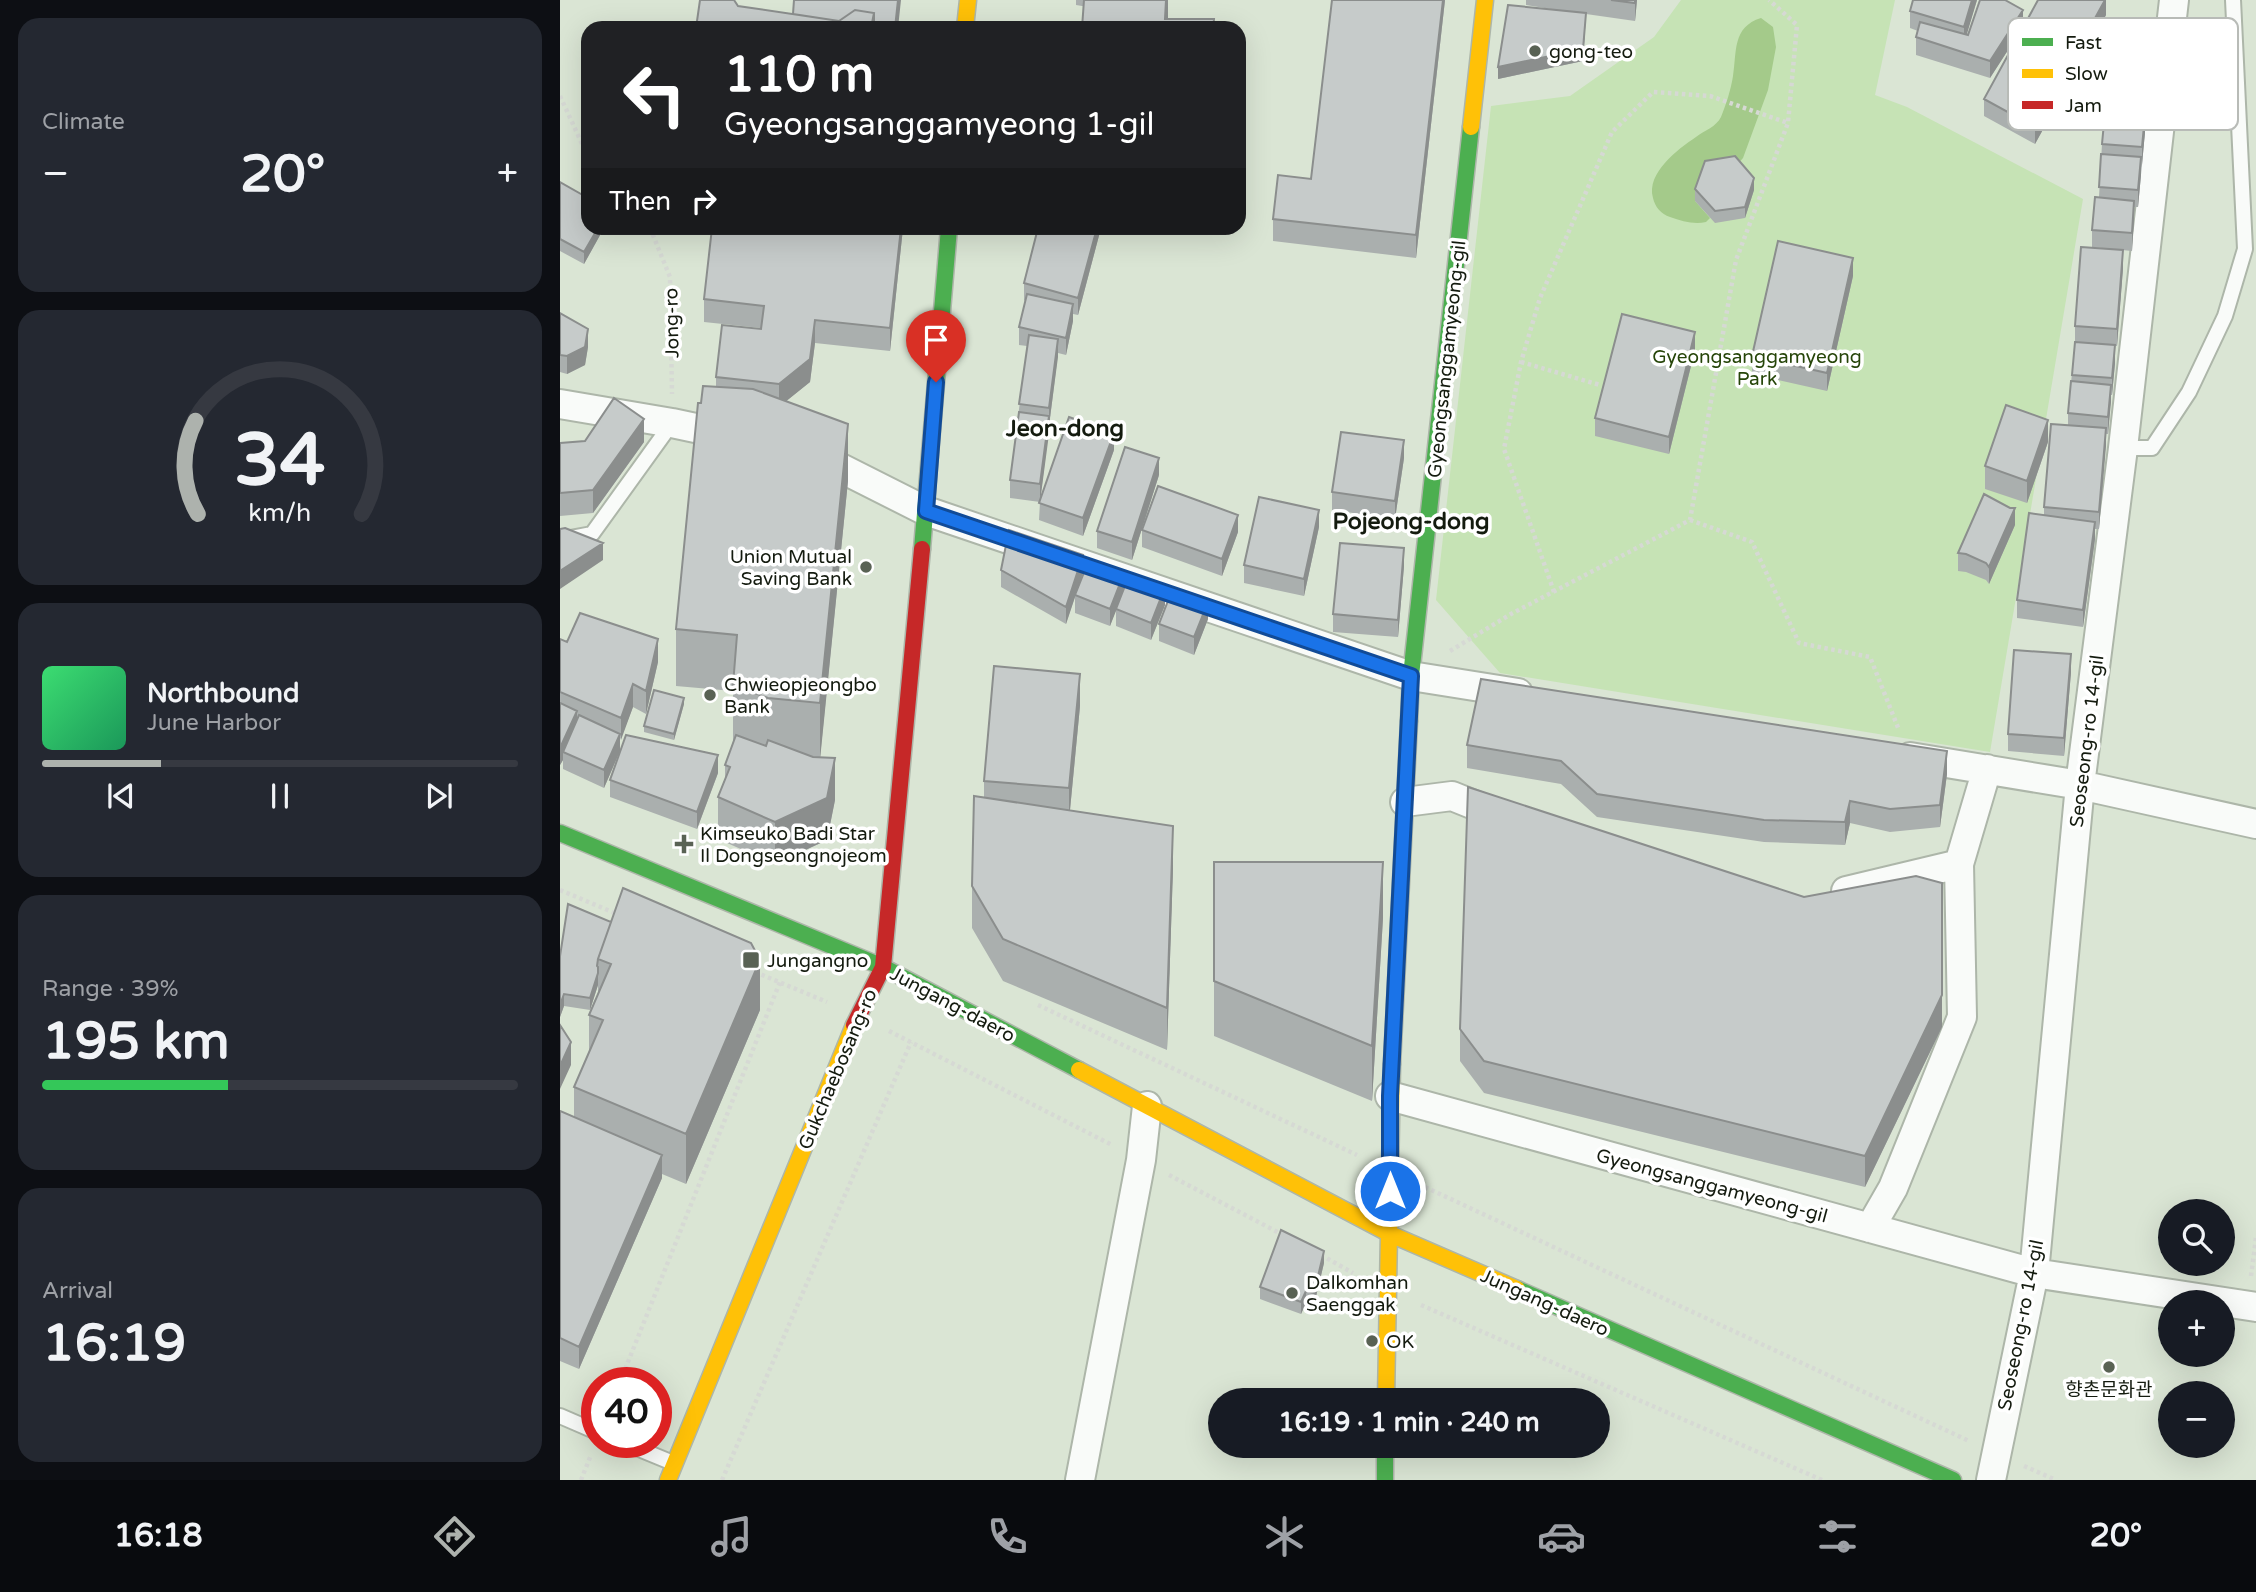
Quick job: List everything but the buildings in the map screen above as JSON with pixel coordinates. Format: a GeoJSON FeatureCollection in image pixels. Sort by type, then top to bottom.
{"type":"FeatureCollection","features":[{"type":"Feature","properties":{"kind":"main road"},"geometry":{"type":"LineString","coordinates":[[966,21],[968,0]]}},
{"type":"Feature","properties":{"kind":"main road","name":"Gyeongsanggamyeong-gil"},"geometry":{"type":"LineString","coordinates":[[1386,1388],[1390,1096],[1411,676],[1485,0]]}},
{"type":"Feature","properties":{"kind":"main road","name":"Gukchaebosang-ro"},"geometry":{"type":"LineString","coordinates":[[668,1480],[858,1014],[883,967],[926,511],[948,235]]}},
{"type":"Feature","properties":{"kind":"main road","name":"Jungang-daero"},"geometry":{"type":"LineString","coordinates":[[560,832],[883,967],[1390,1234],[1952,1480]]}},
{"type":"Feature","properties":{"kind":"main road"},"geometry":{"type":"LineString","coordinates":[[1385,1458],[1385,1480]]}},
{"type":"Feature","properties":{"kind":"street","name":"Seoseong-ro 14-gil"},"geometry":{"type":"LineString","coordinates":[[2172,18],[2174,0]]}},
{"type":"Feature","properties":{"kind":"street","name":"Seoseong-ro 14-gil"},"geometry":{"type":"LineString","coordinates":[[1993,1467],[2034,1273],[2080,785],[2123,448],[2159,130]]}},
{"type":"Feature","properties":{"kind":"street"},"geometry":{"type":"LineString","coordinates":[[560,404],[672,423],[755,441]]}},
{"type":"Feature","properties":{"kind":"street"},"geometry":{"type":"LineString","coordinates":[[794,449],[820,455],[926,511],[1411,676],[1546,698]]}},
{"type":"Feature","properties":{"kind":"street"},"geometry":{"type":"LineString","coordinates":[[1896,755],[2080,785],[2256,824]]}},
{"type":"Feature","properties":{"kind":"street"},"geometry":{"type":"LineString","coordinates":[[1870,1228],[1893,1188],[1962,1017],[1959,863],[1987,769]]}},
{"type":"Feature","properties":{"kind":"street"},"geometry":{"type":"LineString","coordinates":[[1405,802],[1452,796],[1529,827]]}},
{"type":"Feature","properties":{"kind":"street"},"geometry":{"type":"LineString","coordinates":[[1819,898],[1959,863]]}},
{"type":"Feature","properties":{"kind":"street","name":"Gyeongsanggamyeong-gil"},"geometry":{"type":"LineString","coordinates":[[1390,1096],[2034,1273],[2251,1306]]}},
{"type":"Feature","properties":{"kind":"street"},"geometry":{"type":"LineString","coordinates":[[1080,1480],[1141,1160],[1147,1107]]}},
{"type":"Feature","properties":{"kind":"lane"},"geometry":{"type":"LineString","coordinates":[[2234,0],[2235,18]]}},
{"type":"Feature","properties":{"kind":"lane"},"geometry":{"type":"LineString","coordinates":[[2123,448],[2152,448],[2189,392],[2225,316],[2245,248],[2238,90]]}},
{"type":"Feature","properties":{"kind":"lane"},"geometry":{"type":"LineString","coordinates":[[560,540],[592,534],[672,423]]}},
{"type":"Feature","properties":{"kind":"lane"},"geometry":{"type":"LineString","coordinates":[[560,1416],[581,1425]]}},
{"type":"Feature","properties":{"kind":"lane"},"geometry":{"type":"LineString","coordinates":[[661,1458],[675,1464]]}},
{"type":"Feature","properties":{"kind":"path"},"geometry":{"type":"LineString","coordinates":[[1690,520],[1736,260],[1788,123],[1797,25],[1769,0]]}},
{"type":"Feature","properties":{"kind":"path"},"geometry":{"type":"LineString","coordinates":[[1554,592],[1504,449],[1521,362],[1540,298],[1612,132],[1653,92],[1710,96],[1788,123]]}},
{"type":"Feature","properties":{"kind":"path"},"geometry":{"type":"LineString","coordinates":[[560,96],[581,142]]}},
{"type":"Feature","properties":{"kind":"path","name":"Jong-ro"},"geometry":{"type":"LineString","coordinates":[[653,235],[670,277],[672,423]]}},
{"type":"Feature","properties":{"kind":"path"},"geometry":{"type":"LineString","coordinates":[[1521,362],[1600,385]]}},
{"type":"Feature","properties":{"kind":"path"},"geometry":{"type":"LineString","coordinates":[[1411,676],[1511,614],[1690,520],[1752,542],[1799,643],[1870,657],[1896,755]]}},
{"type":"Feature","properties":{"kind":"path"},"geometry":{"type":"LineString","coordinates":[[560,890],[621,916]]}},
{"type":"Feature","properties":{"kind":"path"},"geometry":{"type":"LineString","coordinates":[[744,967],[858,1014],[1289,1238]]}},
{"type":"Feature","properties":{"kind":"path"},"geometry":{"type":"LineString","coordinates":[[626,1367],[780,982]]}},
{"type":"Feature","properties":{"kind":"path"},"geometry":{"type":"LineString","coordinates":[[1036,1004],[1390,1170],[1993,1467],[2056,1480]]}},
{"type":"Feature","properties":{"kind":"path"},"geometry":{"type":"LineString","coordinates":[[722,1480],[911,1042]]}},
{"type":"Feature","properties":{"kind":"path"},"geometry":{"type":"LineString","coordinates":[[2251,1306],[2256,1238]]}},
{"type":"Feature","properties":{"kind":"path"},"geometry":{"type":"LineString","coordinates":[[1313,1251],[1387,1291],[1822,1480]]}},
{"type":"Feature","properties":{"kind":"path"},"geometry":{"type":"LineString","coordinates":[[581,1480],[590,1458]]}},
{"type":"Feature","properties":{"kind":"green space","name":"Gyeongsanggamyeong Park"},"geometry":{"type":"Polygon","coordinates":[[[1681,0],[1895,0],[1875,95],[1907,107],[2083,199],[1990,752],[1500,673],[1436,600],[1491,106],[1570,96],[1654,37],[1681,0]]]}},
{"type":"Feature","properties":{"kind":"shaded area"},"geometry":{"type":"Polygon","coordinates":[[[1761,18],[1773,27],[1776,47],[1768,90],[1743,158],[1735,167],[1697,192],[1695,201],[1710,218],[1706,222],[1688,222],[1667,216],[1659,210],[1654,201],[1654,180],[1673,155],[1721,117],[1731,86],[1740,34],[1745,27],[1761,18]]]}},
{"type":"Feature","properties":{"kind":"traffic: fast"},"geometry":{"type":"LineString","coordinates":[[1409,721],[1411,676],[1471,127]]}},
{"type":"Feature","properties":{"kind":"traffic: fast"},"geometry":{"type":"LineString","coordinates":[[922,549],[948,235]]}},
{"type":"Feature","properties":{"kind":"traffic: fast"},"geometry":{"type":"LineString","coordinates":[[560,833],[883,967],[1079,1070]]}},
{"type":"Feature","properties":{"kind":"traffic: fast"},"geometry":{"type":"LineString","coordinates":[[1517,1289],[1953,1480]]}},
{"type":"Feature","properties":{"kind":"traffic: fast"},"geometry":{"type":"LineString","coordinates":[[1385,1458],[1385,1480]]}},
{"type":"Feature","properties":{"kind":"traffic: slow"},"geometry":{"type":"LineString","coordinates":[[966,21],[968,0]]}},
{"type":"Feature","properties":{"kind":"traffic: slow"},"geometry":{"type":"LineString","coordinates":[[1471,127],[1485,0]]}},
{"type":"Feature","properties":{"kind":"traffic: slow"},"geometry":{"type":"LineString","coordinates":[[668,1480],[854,1025]]}},
{"type":"Feature","properties":{"kind":"traffic: slow"},"geometry":{"type":"LineString","coordinates":[[1386,1388],[1392,1064]]}},
{"type":"Feature","properties":{"kind":"traffic: slow"},"geometry":{"type":"LineString","coordinates":[[1079,1070],[1390,1234],[1517,1289]]}},
{"type":"Feature","properties":{"kind":"traffic: jam"},"geometry":{"type":"LineString","coordinates":[[854,1025],[883,967],[922,549]]}},
{"type":"Feature","properties":{"kind":"traffic: jam"},"geometry":{"type":"LineString","coordinates":[[1392,1064],[1409,721]]}},
{"type":"Feature","properties":{"kind":"place","name":"gong-teo"},"geometry":{"type":"Point","coordinates":[1535,51]}},
{"type":"Feature","properties":{"kind":"place","name":"Union Mutual Saving Bank"},"geometry":{"type":"Point","coordinates":[866,567]}},
{"type":"Feature","properties":{"kind":"place","name":"Chwieopjeongbo Bank"},"geometry":{"type":"Point","coordinates":[710,695]}},
{"type":"Feature","properties":{"kind":"place","name":"Kimseuko Badi Star Il Dongseongnojeom"},"geometry":{"type":"Point","coordinates":[684,844]}},
{"type":"Feature","properties":{"kind":"place","name":"Jungangno"},"geometry":{"type":"Point","coordinates":[751,960]}},
{"type":"Feature","properties":{"kind":"place","name":"Dalkomhan Saenggak"},"geometry":{"type":"Point","coordinates":[1292,1293]}},
{"type":"Feature","properties":{"kind":"place","name":"OK"},"geometry":{"type":"Point","coordinates":[1372,1341]}},
{"type":"Feature","properties":{"kind":"place","name":"향촌문화관"},"geometry":{"type":"Point","coordinates":[2109,1367]}},
{"type":"Feature","properties":{"kind":"district","name":"Jeon-dong"},"geometry":{"type":"Point","coordinates":[1065,428]}},
{"type":"Feature","properties":{"kind":"district","name":"Pojeong-dong"},"geometry":{"type":"Point","coordinates":[1411,521]}},
{"type":"Feature","properties":{"kind":"route"},"geometry":{"type":"LineString","coordinates":[[936,382],[926,511],[1411,676],[1390,1096],[1390,1191]]}}]}
